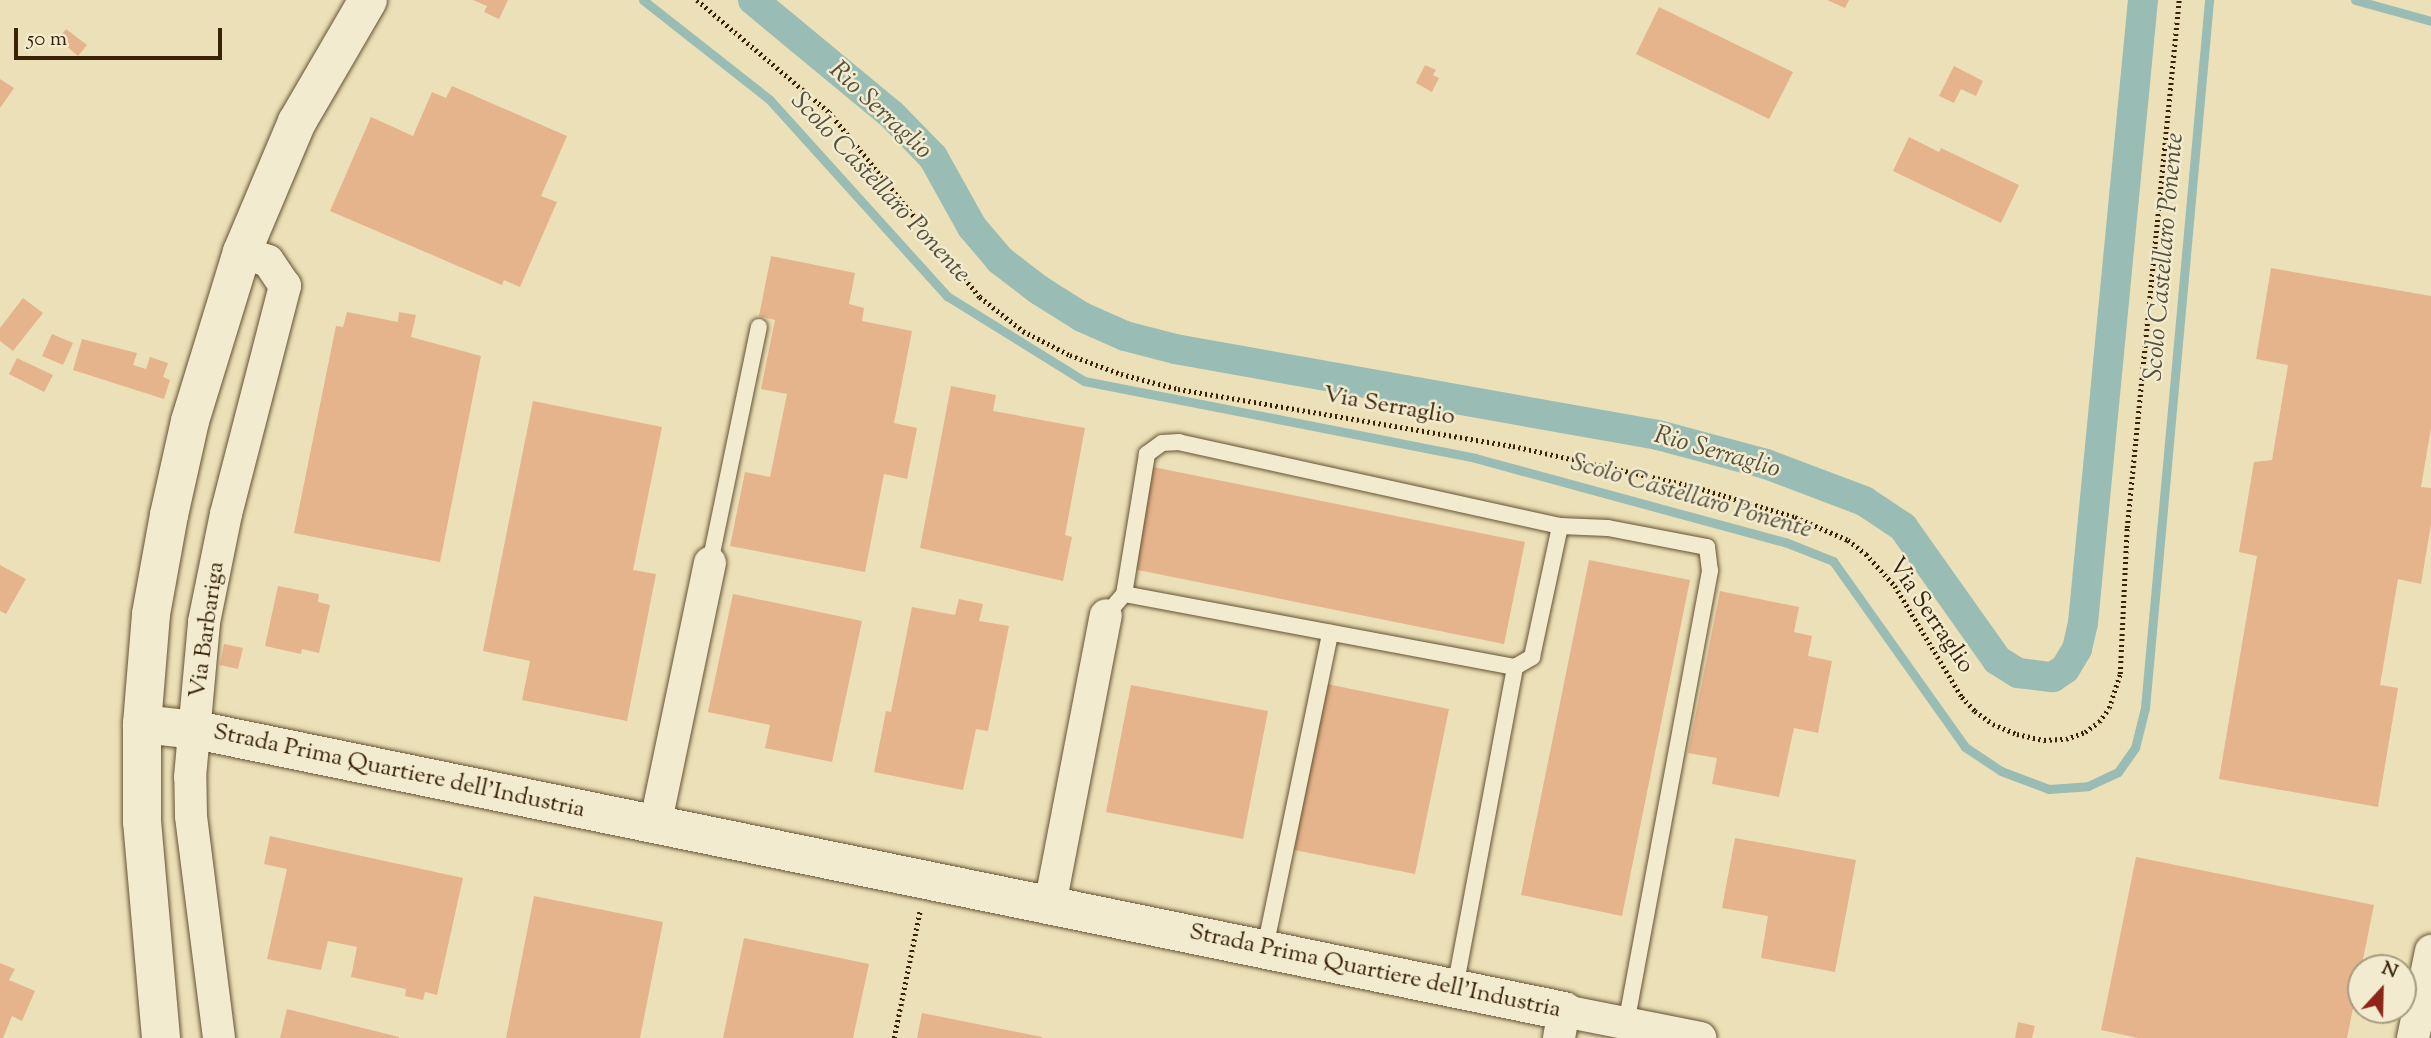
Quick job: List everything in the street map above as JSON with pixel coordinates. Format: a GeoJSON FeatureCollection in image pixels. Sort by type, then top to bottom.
{"type":"FeatureCollection","features":[{"type":"Feature","properties":{"kind":"street"},"geometry":{"type":"LineString","coordinates":[[161,1038],[142,822],[142,724],[151,614],[169,515],[190,421],[242,252],[272,175],[297,122],[368,0]]}},
{"type":"Feature","properties":{"kind":"street","name":"Via Barbariga"},"geometry":{"type":"LineString","coordinates":[[219,1038],[191,816],[190,777],[204,622],[220,541],[285,286],[268,261],[242,252]]}},
{"type":"Feature","properties":{"kind":"street"},"geometry":{"type":"LineString","coordinates":[[655,825],[709,563]]}},
{"type":"Feature","properties":{"kind":"street"},"geometry":{"type":"LineString","coordinates":[[1050,905],[1115,604]]}},
{"type":"Feature","properties":{"kind":"street","name":"Strada Prima Quartiere dell'Industria"},"geometry":{"type":"LineString","coordinates":[[142,724],[196,730],[1455,988],[1562,1024],[1626,1023],[1700,1038]]}},
{"type":"Feature","properties":{"kind":"street"},"geometry":{"type":"LineString","coordinates":[[2413,1038],[2431,951]]}},
{"type":"Feature","properties":{"kind":"lane"},"geometry":{"type":"LineString","coordinates":[[709,563],[759,327]]}},
{"type":"Feature","properties":{"kind":"lane"},"geometry":{"type":"LineString","coordinates":[[1560,526],[1532,657],[1515,667],[1330,633],[1115,604],[1147,454],[1161,443],[1179,442],[1560,526],[1608,528],[1707,547],[1710,571],[1626,1023]]}},
{"type":"Feature","properties":{"kind":"lane"},"geometry":{"type":"LineString","coordinates":[[1265,948],[1330,633]]}},
{"type":"Feature","properties":{"kind":"lane"},"geometry":{"type":"LineString","coordinates":[[1455,988],[1515,667]]}},
{"type":"Feature","properties":{"kind":"path","name":"Via Serraglio"},"geometry":{"type":"LineString","coordinates":[[697,0],[829,112],[979,297],[1023,331],[1070,355],[1121,374],[1178,389],[1513,446],[1692,486],[1795,517],[1848,540],[1866,554],[1895,586],[1962,697],[1975,710],[1993,724],[2017,734],[2044,740],[2066,739],[2085,732],[2099,722],[2109,708],[2120,674],[2127,528],[2179,0]]}},
{"type":"Feature","properties":{"kind":"path"},"geometry":{"type":"LineString","coordinates":[[894,1038],[926,881]]}},
{"type":"Feature","properties":{"kind":"building"},"geometry":{"type":"Polygon","coordinates":[[[473,0],[508,0],[499,19],[484,12],[487,6],[473,0]]]}},
{"type":"Feature","properties":{"kind":"building"},"geometry":{"type":"Polygon","coordinates":[[[1827,0],[1849,0],[1845,8],[1827,0]]]}},
{"type":"Feature","properties":{"kind":"building"},"geometry":{"type":"Polygon","coordinates":[[[1659,7],[1793,72],[1769,119],[1636,54],[1659,7]]]}},
{"type":"Feature","properties":{"kind":"building"},"geometry":{"type":"Polygon","coordinates":[[[66,29],[87,45],[78,56],[58,39],[66,29]]]}},
{"type":"Feature","properties":{"kind":"building"},"geometry":{"type":"Polygon","coordinates":[[[1425,65],[1436,70],[1433,75],[1439,78],[1432,92],[1416,83],[1425,65]]]}},
{"type":"Feature","properties":{"kind":"building"},"geometry":{"type":"Polygon","coordinates":[[[1954,66],[1983,81],[1976,96],[1961,89],[1954,103],[1939,96],[1954,66]]]}},
{"type":"Feature","properties":{"kind":"building"},"geometry":{"type":"Polygon","coordinates":[[[0,79],[14,88],[0,108],[0,79]]]}},
{"type":"Feature","properties":{"kind":"building"},"geometry":{"type":"Polygon","coordinates":[[[452,86],[567,136],[541,196],[557,202],[520,287],[504,280],[502,285],[330,211],[371,117],[413,136],[432,92],[446,98],[452,86]]]}},
{"type":"Feature","properties":{"kind":"building"},"geometry":{"type":"Polygon","coordinates":[[[1909,137],[1939,152],[1941,148],[2019,185],[2001,223],[1893,171],[1909,137]]]}},
{"type":"Feature","properties":{"kind":"building"},"geometry":{"type":"Polygon","coordinates":[[[771,256],[855,273],[849,304],[864,308],[862,321],[912,331],[894,423],[917,428],[907,479],[884,474],[865,572],[730,546],[745,472],[770,477],[787,394],[761,389],[775,320],[759,316],[771,256]]]}},
{"type":"Feature","properties":{"kind":"building"},"geometry":{"type":"Polygon","coordinates":[[[2271,268],[2431,296],[2431,428],[2421,487],[2431,488],[2431,524],[2421,584],[2398,579],[2380,685],[2398,688],[2378,807],[2219,779],[2257,556],[2239,552],[2254,462],[2272,460],[2288,365],[2256,359],[2271,268]]]}},
{"type":"Feature","properties":{"kind":"building"},"geometry":{"type":"Polygon","coordinates":[[[23,298],[43,313],[13,351],[0,341],[0,328],[23,298]]]}},
{"type":"Feature","properties":{"kind":"building"},"geometry":{"type":"Polygon","coordinates":[[[347,312],[398,322],[399,312],[416,315],[411,337],[481,356],[440,562],[294,533],[336,326],[343,327],[347,312]]]}},
{"type":"Feature","properties":{"kind":"building"},"geometry":{"type":"Polygon","coordinates":[[[52,334],[73,343],[63,365],[42,356],[52,334]]]}},
{"type":"Feature","properties":{"kind":"building"},"geometry":{"type":"Polygon","coordinates":[[[82,339],[137,353],[133,365],[146,369],[150,357],[168,363],[163,377],[170,380],[164,399],[73,370],[82,339]]]}},
{"type":"Feature","properties":{"kind":"building"},"geometry":{"type":"Polygon","coordinates":[[[17,358],[53,375],[44,392],[9,374],[17,358]]]}},
{"type":"Feature","properties":{"kind":"building"},"geometry":{"type":"Polygon","coordinates":[[[951,386],[996,395],[993,411],[1085,428],[1065,535],[1072,537],[1063,581],[920,548],[951,386]]]}},
{"type":"Feature","properties":{"kind":"building"},"geometry":{"type":"Polygon","coordinates":[[[533,401],[662,427],[633,570],[656,574],[627,721],[522,700],[530,661],[483,651],[533,401]]]}},
{"type":"Feature","properties":{"kind":"building"},"geometry":{"type":"Polygon","coordinates":[[[1153,467],[1525,542],[1504,644],[1133,569],[1153,467]]]}},
{"type":"Feature","properties":{"kind":"building"},"geometry":{"type":"Polygon","coordinates":[[[1589,560],[1690,580],[1622,916],[1521,895],[1589,560]]]}},
{"type":"Feature","properties":{"kind":"building"},"geometry":{"type":"Polygon","coordinates":[[[0,565],[26,579],[6,614],[0,611],[0,565]]]}},
{"type":"Feature","properties":{"kind":"building"},"geometry":{"type":"Polygon","coordinates":[[[278,586],[319,594],[318,602],[330,605],[319,653],[302,649],[301,654],[265,646],[278,586]]]}},
{"type":"Feature","properties":{"kind":"building"},"geometry":{"type":"Polygon","coordinates":[[[1720,591],[1799,607],[1794,632],[1812,636],[1808,656],[1832,661],[1818,733],[1794,728],[1779,797],[1712,784],[1717,758],[1688,753],[1720,591]]]}},
{"type":"Feature","properties":{"kind":"building"},"geometry":{"type":"Polygon","coordinates":[[[733,594],[862,621],[832,762],[765,748],[770,725],[708,712],[733,594]]]}},
{"type":"Feature","properties":{"kind":"building"},"geometry":{"type":"Polygon","coordinates":[[[959,599],[983,604],[979,621],[1009,626],[988,731],[976,729],[963,790],[874,772],[886,711],[891,712],[912,607],[955,615],[959,599]]]}},
{"type":"Feature","properties":{"kind":"building"},"geometry":{"type":"Polygon","coordinates":[[[224,644],[243,648],[238,669],[220,665],[224,644]]]}},
{"type":"Feature","properties":{"kind":"building"},"geometry":{"type":"Polygon","coordinates":[[[1327,684],[1449,709],[1415,874],[1294,850],[1327,684]]]}},
{"type":"Feature","properties":{"kind":"building"},"geometry":{"type":"Polygon","coordinates":[[[1131,685],[1268,711],[1243,839],[1106,812],[1131,685]]]}},
{"type":"Feature","properties":{"kind":"building"},"geometry":{"type":"Polygon","coordinates":[[[270,836],[463,878],[437,995],[425,992],[423,1000],[405,996],[406,989],[351,977],[357,947],[328,941],[321,970],[267,959],[287,869],[264,864],[270,836]]]}},
{"type":"Feature","properties":{"kind":"building"},"geometry":{"type":"Polygon","coordinates":[[[1735,838],[1856,860],[1835,972],[1761,958],[1768,916],[1722,908],[1735,838]]]}},
{"type":"Feature","properties":{"kind":"building"},"geometry":{"type":"Polygon","coordinates":[[[2136,857],[2374,905],[2364,954],[2347,954],[2347,1024],[2350,1024],[2347,1038],[2138,1038],[2101,1030],[2136,857]]]}},
{"type":"Feature","properties":{"kind":"building"},"geometry":{"type":"Polygon","coordinates":[[[534,896],[663,922],[640,1038],[506,1038],[534,896]]]}},
{"type":"Feature","properties":{"kind":"building"},"geometry":{"type":"Polygon","coordinates":[[[744,938],[869,964],[853,1038],[723,1038],[744,938]]]}},
{"type":"Feature","properties":{"kind":"building"},"geometry":{"type":"Polygon","coordinates":[[[0,963],[15,969],[9,980],[35,991],[22,1021],[12,1016],[3,1038],[0,1038],[0,963]]]}},
{"type":"Feature","properties":{"kind":"building"},"geometry":{"type":"Polygon","coordinates":[[[287,1009],[399,1037],[399,1038],[280,1038],[287,1009]]]}},
{"type":"Feature","properties":{"kind":"building"},"geometry":{"type":"Polygon","coordinates":[[[922,1013],[1042,1037],[1042,1038],[917,1038],[922,1013]]]}},
{"type":"Feature","properties":{"kind":"building"},"geometry":{"type":"Polygon","coordinates":[[[2018,1022],[2035,1026],[2032,1038],[2015,1038],[2018,1022]]]}},
{"type":"Feature","properties":{"kind":"waterway","name":"Scolo Castellaro Ponente"},"geometry":{"type":"LineString","coordinates":[[643,0],[769,99],[947,296],[1084,381],[1475,458],[1785,542],[1833,561],[1965,747],[2001,771],[2049,789],[2088,786],[2118,772],[2135,748],[2145,708],[2209,0]]}},
{"type":"Feature","properties":{"kind":"waterway","name":"Rio Serraglio"},"geometry":{"type":"LineString","coordinates":[[753,0],[892,115],[933,157],[972,227],[1000,260],[1039,290],[1082,317],[1125,336],[1175,349],[1658,435],[1766,464],[1864,501],[1903,527],[1997,660],[2018,673],[2053,677],[2065,669],[2077,649],[2083,623],[2143,0]]}},
{"type":"Feature","properties":{"kind":"waterway","name":"Scolo Castellaro Ponente"},"geometry":{"type":"LineString","coordinates":[[2355,0],[2431,21]]}}]}
